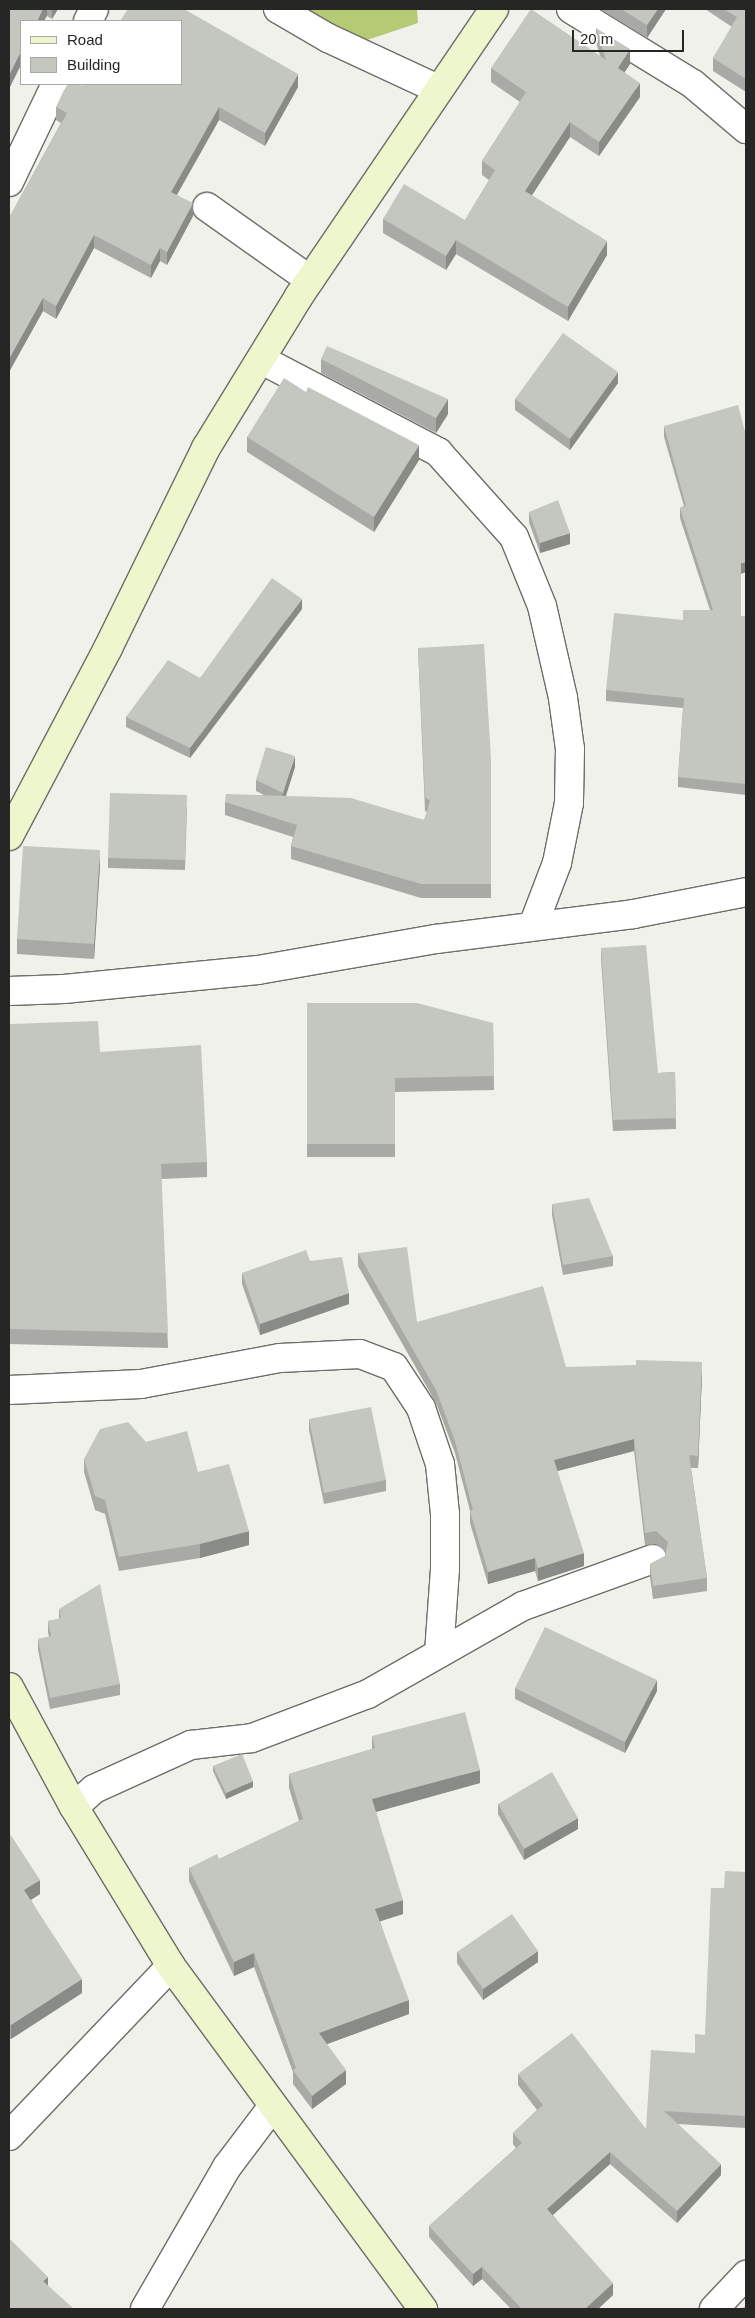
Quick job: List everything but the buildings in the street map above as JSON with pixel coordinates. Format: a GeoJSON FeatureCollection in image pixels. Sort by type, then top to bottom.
{"type":"FeatureCollection","features":[{"type":"Feature","properties":{"kind":"street"},"geometry":{"type":"LineString","coordinates":[[278,9],[328,38],[438,89]]}},
{"type":"Feature","properties":{"kind":"street"},"geometry":{"type":"LineString","coordinates":[[9,836],[108,648],[206,448],[310,280],[494,9]]}},
{"type":"Feature","properties":{"kind":"street"},"geometry":{"type":"LineString","coordinates":[[571,9],[693,84],[746,130]]}},
{"type":"Feature","properties":{"kind":"street"},"geometry":{"type":"LineString","coordinates":[[9,182],[56,85]]}},
{"type":"Feature","properties":{"kind":"street"},"geometry":{"type":"LineString","coordinates":[[207,207],[310,280]]}},
{"type":"Feature","properties":{"kind":"street"},"geometry":{"type":"LineString","coordinates":[[262,360],[438,452],[514,537],[542,606],[563,698],[570,748],[569,803],[557,863],[533,926]]}},
{"type":"Feature","properties":{"kind":"street"},"geometry":{"type":"LineString","coordinates":[[9,991],[64,989],[258,970],[436,939],[633,914],[746,892]]}},
{"type":"Feature","properties":{"kind":"street"},"geometry":{"type":"LineString","coordinates":[[9,1390],[141,1384],[280,1358],[360,1354],[394,1367],[421,1408],[440,1464],[445,1514],[445,1569],[439,1653]]}},
{"type":"Feature","properties":{"kind":"street"},"geometry":{"type":"LineString","coordinates":[[74,1807],[94,1789],[192,1745],[252,1738],[368,1694],[523,1606],[653,1560]]}},
{"type":"Feature","properties":{"kind":"street"},"geometry":{"type":"LineString","coordinates":[[9,1687],[74,1807],[171,1966],[423,2309]]}},
{"type":"Feature","properties":{"kind":"street"},"geometry":{"type":"LineString","coordinates":[[9,2136],[171,1966]]}},
{"type":"Feature","properties":{"kind":"street"},"geometry":{"type":"LineString","coordinates":[[145,2309],[227,2167],[273,2106]]}},
{"type":"Feature","properties":{"kind":"street"},"geometry":{"type":"LineString","coordinates":[[714,2309],[746,2275]]}},
{"type":"Feature","properties":{"kind":"green space"},"geometry":{"type":"Polygon","coordinates":[[[299,9],[417,9],[418,23],[364,41],[299,9]]]}}]}
